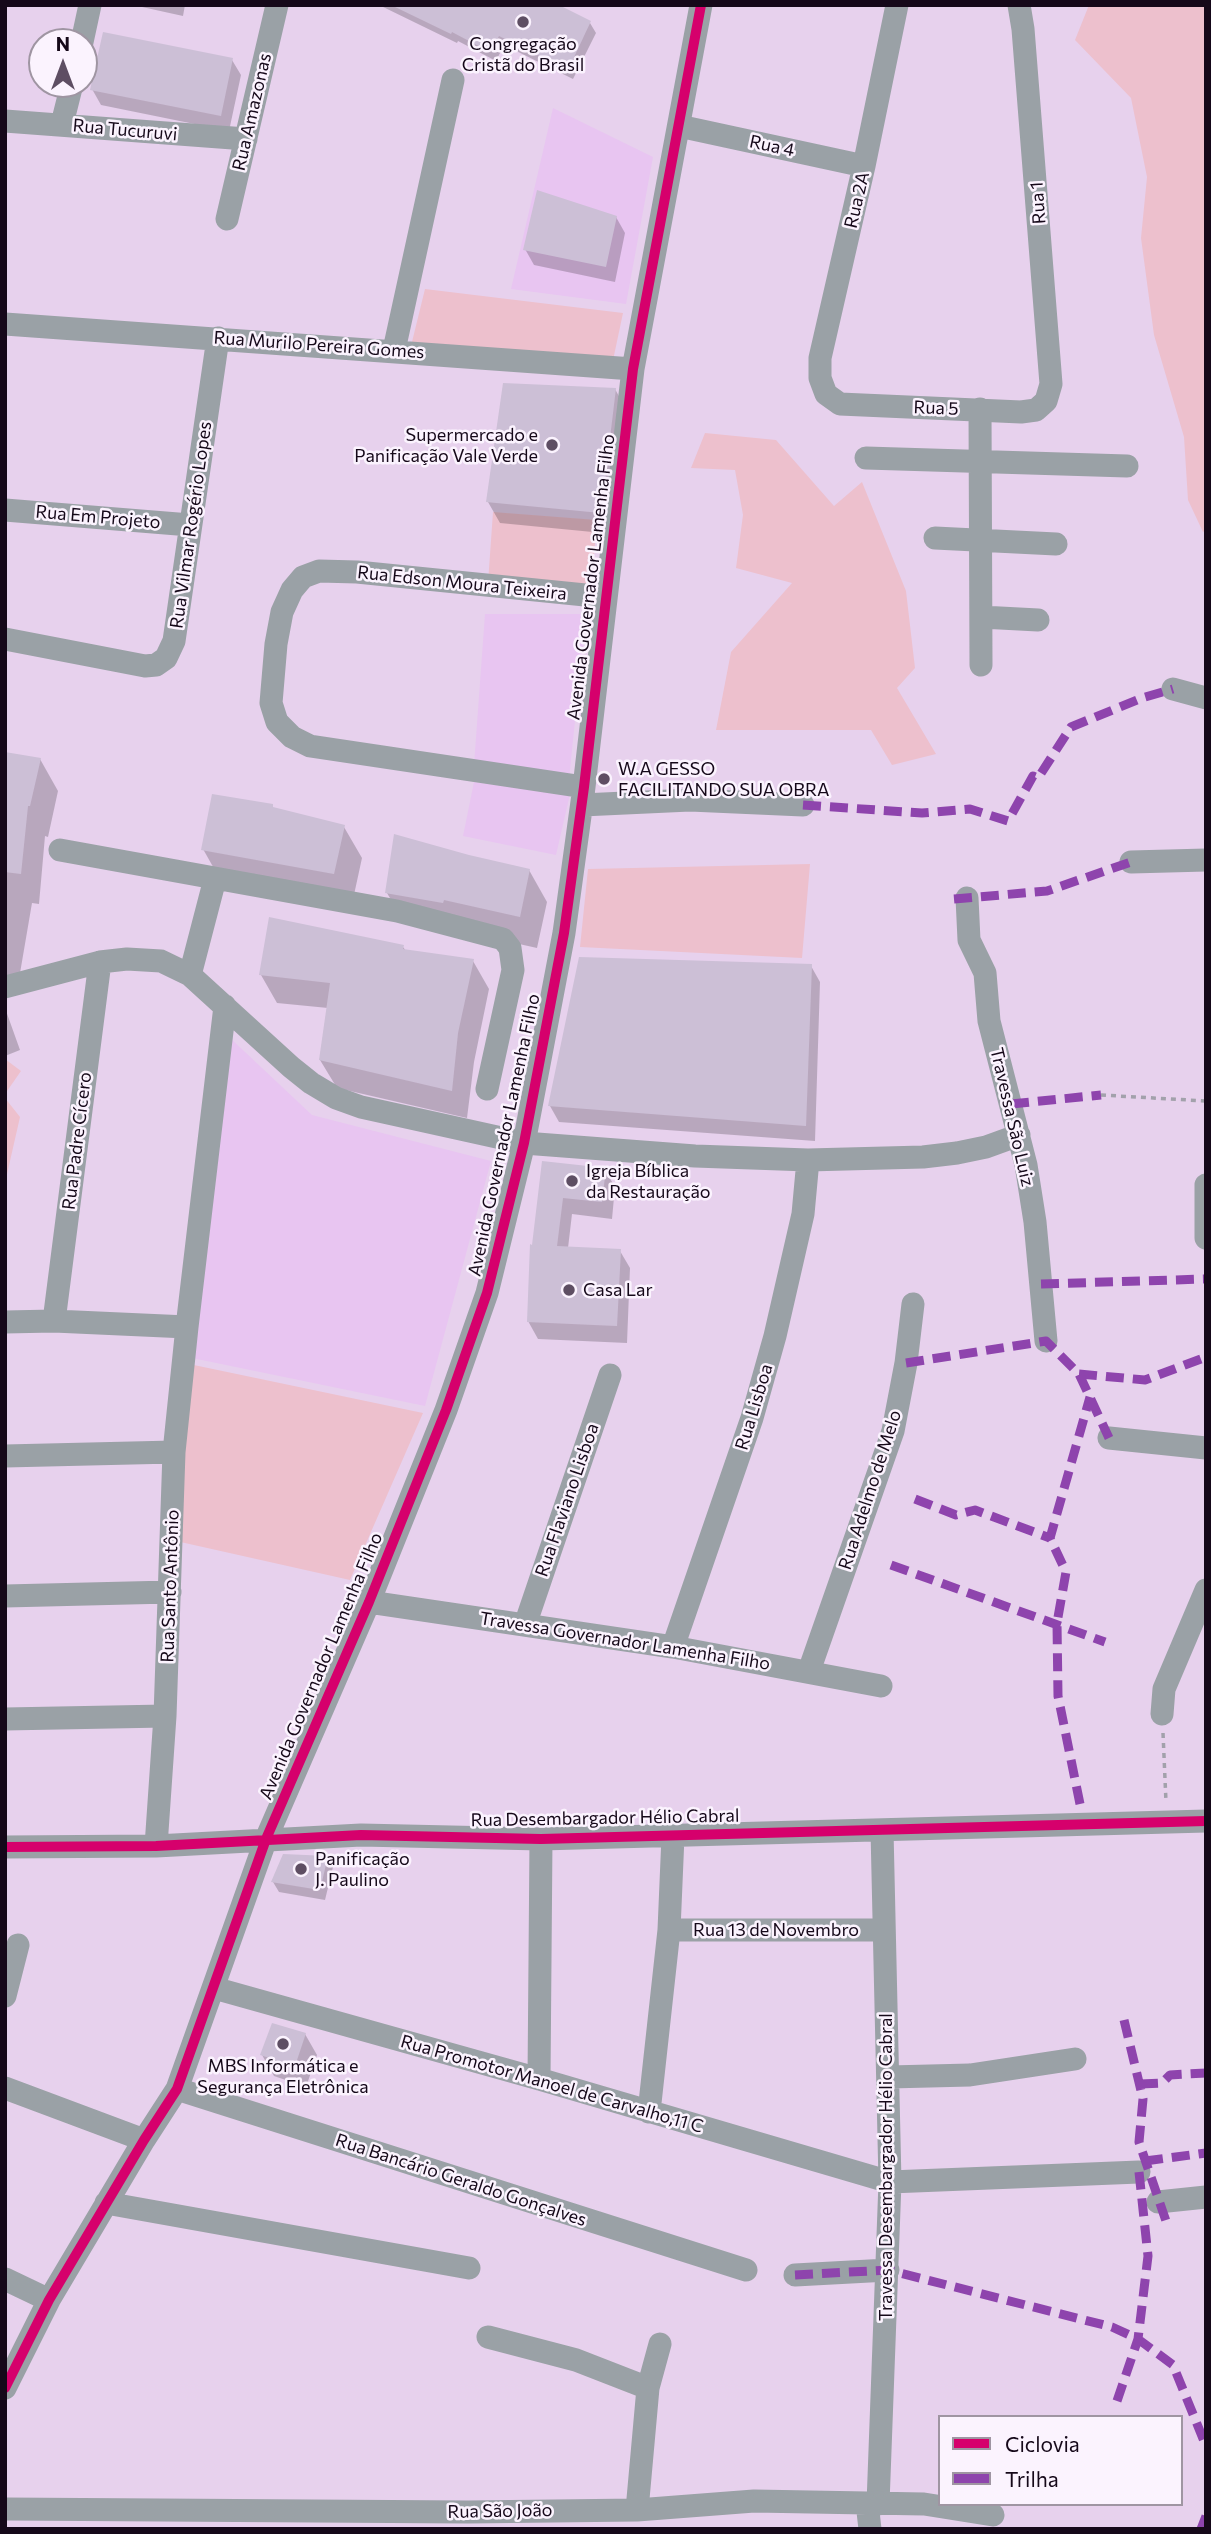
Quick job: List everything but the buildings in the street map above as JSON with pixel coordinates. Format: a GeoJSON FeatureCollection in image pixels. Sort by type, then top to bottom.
{"type":"FeatureCollection","features":[{"type":"Feature","properties":{"kind":"street"},"geometry":{"type":"LineString","coordinates":[[85,28],[90,5]]}},
{"type":"Feature","properties":{"kind":"street","name":"Rua Amazonas"},"geometry":{"type":"LineString","coordinates":[[227,219],[277,5]]}},
{"type":"Feature","properties":{"kind":"street","name":"Avenida Governador Lamenha Filho"},"geometry":{"type":"LineString","coordinates":[[5,2388],[49,2300],[177,2089],[266,1839],[369,1602],[446,1410],[487,1293],[524,1143],[564,933],[583,796],[633,369],[701,5]]}},
{"type":"Feature","properties":{"kind":"street","name":"Rua 2A"},"geometry":{"type":"LineString","coordinates":[[826,394],[820,378],[820,358],[897,5]]}},
{"type":"Feature","properties":{"kind":"street","name":"Rua 1"},"geometry":{"type":"LineString","coordinates":[[1019,5],[1025,42],[1051,384],[1046,401]]}},
{"type":"Feature","properties":{"kind":"street"},"geometry":{"type":"LineString","coordinates":[[394,350],[453,80]]}},
{"type":"Feature","properties":{"kind":"street"},"geometry":{"type":"LineString","coordinates":[[62,124],[68,98]]}},
{"type":"Feature","properties":{"kind":"street","name":"Rua Tucuruvi"},"geometry":{"type":"LineString","coordinates":[[5,121],[246,139]]}},
{"type":"Feature","properties":{"kind":"street","name":"Rua 4"},"geometry":{"type":"LineString","coordinates":[[679,126],[864,166]]}},
{"type":"Feature","properties":{"kind":"street","name":"Rua Murilo Pereira Gomes"},"geometry":{"type":"LineString","coordinates":[[5,324],[633,369]]}},
{"type":"Feature","properties":{"kind":"street","name":"Rua Vilmar Rogério Lopes"},"geometry":{"type":"LineString","coordinates":[[5,639],[145,666],[156,665],[166,658],[174,641],[218,338]]}},
{"type":"Feature","properties":{"kind":"street","name":"Rua 5"},"geometry":{"type":"LineString","coordinates":[[826,394],[840,404],[1020,412],[1037,411],[1046,401]]}},
{"type":"Feature","properties":{"kind":"street"},"geometry":{"type":"LineString","coordinates":[[980,410],[981,665]]}},
{"type":"Feature","properties":{"kind":"street"},"geometry":{"type":"LineString","coordinates":[[866,458],[1127,466]]}},
{"type":"Feature","properties":{"kind":"street","name":"Rua Em Projeto"},"geometry":{"type":"LineString","coordinates":[[5,510],[190,525]]}},
{"type":"Feature","properties":{"kind":"street"},"geometry":{"type":"LineString","coordinates":[[936,538],[1056,544]]}},
{"type":"Feature","properties":{"kind":"street","name":"Rua Edson Moura Teixeira"},"geometry":{"type":"LineString","coordinates":[[583,796],[310,746],[292,737],[277,722],[271,703],[276,644],[282,612],[292,590],[303,577],[319,571],[357,572],[605,597]]}},
{"type":"Feature","properties":{"kind":"street"},"geometry":{"type":"LineString","coordinates":[[981,617],[1038,620]]}},
{"type":"Feature","properties":{"kind":"street"},"geometry":{"type":"LineString","coordinates":[[1173,689],[1206,698]]}},
{"type":"Feature","properties":{"kind":"street"},"geometry":{"type":"LineString","coordinates":[[583,796],[803,806]]}},
{"type":"Feature","properties":{"kind":"street"},"geometry":{"type":"LineString","coordinates":[[60,850],[397,911],[503,939],[510,948],[513,970],[487,1090]]}},
{"type":"Feature","properties":{"kind":"street"},"geometry":{"type":"LineString","coordinates":[[1131,862],[1206,860]]}},
{"type":"Feature","properties":{"kind":"street"},"geometry":{"type":"LineString","coordinates":[[192,965],[215,879]]}},
{"type":"Feature","properties":{"kind":"street","name":"Travessa São Luiz"},"geometry":{"type":"LineString","coordinates":[[967,898],[969,940],[985,973],[989,1021],[1026,1165],[1035,1222],[1046,1341]]}},
{"type":"Feature","properties":{"kind":"street"},"geometry":{"type":"LineString","coordinates":[[5,988],[100,962],[127,959],[192,965],[225,1006],[291,1068],[336,1098],[361,1107],[524,1143],[695,1156],[808,1160],[923,1157],[957,1153],[986,1147],[1018,1135]]}},
{"type":"Feature","properties":{"kind":"street","name":"Rua Padre Cícero"},"geometry":{"type":"LineString","coordinates":[[54,1321],[100,962]]}},
{"type":"Feature","properties":{"kind":"street","name":"Rua Santo Antônio"},"geometry":{"type":"LineString","coordinates":[[156,1846],[165,1716],[174,1452],[225,1006]]}},
{"type":"Feature","properties":{"kind":"street","name":"Rua Lisboa"},"geometry":{"type":"LineString","coordinates":[[673,1647],[752,1418],[775,1336],[803,1214],[808,1160]]}},
{"type":"Feature","properties":{"kind":"street"},"geometry":{"type":"LineString","coordinates":[[1206,1185],[1206,1238]]}},
{"type":"Feature","properties":{"kind":"street","name":"Rua Adelmo de Melo"},"geometry":{"type":"LineString","coordinates":[[809,1671],[893,1431],[906,1363],[913,1304]]}},
{"type":"Feature","properties":{"kind":"street"},"geometry":{"type":"LineString","coordinates":[[5,1322],[187,1326]]}},
{"type":"Feature","properties":{"kind":"street","name":"Rua Flaviano Lisboa"},"geometry":{"type":"LineString","coordinates":[[525,1625],[610,1374]]}},
{"type":"Feature","properties":{"kind":"street"},"geometry":{"type":"LineString","coordinates":[[1110,1438],[1206,1448]]}},
{"type":"Feature","properties":{"kind":"street"},"geometry":{"type":"LineString","coordinates":[[5,1456],[174,1452]]}},
{"type":"Feature","properties":{"kind":"street"},"geometry":{"type":"LineString","coordinates":[[1162,1714],[1164,1689],[1206,1590]]}},
{"type":"Feature","properties":{"kind":"street"},"geometry":{"type":"LineString","coordinates":[[5,1596],[170,1592]]}},
{"type":"Feature","properties":{"kind":"street","name":"Travessa Governador Lamenha Filho"},"geometry":{"type":"LineString","coordinates":[[369,1602],[673,1647],[881,1686]]}},
{"type":"Feature","properties":{"kind":"street"},"geometry":{"type":"LineString","coordinates":[[5,1719],[165,1716]]}},
{"type":"Feature","properties":{"kind":"street","name":"Rua Desembargador Hélio Cabral"},"geometry":{"type":"LineString","coordinates":[[5,1847],[156,1846],[361,1835],[541,1839],[1206,1821]]}},
{"type":"Feature","properties":{"kind":"street","name":"Travessa Desembargador Hélio Cabral"},"geometry":{"type":"LineString","coordinates":[[870,2529],[888,2270],[890,2182],[882,1830]]}},
{"type":"Feature","properties":{"kind":"street"},"geometry":{"type":"LineString","coordinates":[[649,2112],[669,1930],[674,1836]]}},
{"type":"Feature","properties":{"kind":"street"},"geometry":{"type":"LineString","coordinates":[[539,2079],[541,1839]]}},
{"type":"Feature","properties":{"kind":"street","name":"Rua 13 de Novembro"},"geometry":{"type":"LineString","coordinates":[[669,1930],[883,1930]]}},
{"type":"Feature","properties":{"kind":"street"},"geometry":{"type":"LineString","coordinates":[[5,1996],[18,1945]]}},
{"type":"Feature","properties":{"kind":"street","name":"Rua Promotor Manoel de Carvalho,11 C"},"geometry":{"type":"LineString","coordinates":[[214,1987],[890,2182],[1139,2172]]}},
{"type":"Feature","properties":{"kind":"street"},"geometry":{"type":"LineString","coordinates":[[888,2077],[970,2075],[1075,2059]]}},
{"type":"Feature","properties":{"kind":"street"},"geometry":{"type":"LineString","coordinates":[[5,2088],[144,2140]]}},
{"type":"Feature","properties":{"kind":"street","name":"Rua Bancário Geraldo Gonçalves"},"geometry":{"type":"LineString","coordinates":[[177,2089],[746,2270]]}},
{"type":"Feature","properties":{"kind":"street"},"geometry":{"type":"LineString","coordinates":[[1158,2202],[1206,2197]]}},
{"type":"Feature","properties":{"kind":"street"},"geometry":{"type":"LineString","coordinates":[[106,2203],[469,2268]]}},
{"type":"Feature","properties":{"kind":"street"},"geometry":{"type":"LineString","coordinates":[[795,2274],[888,2270]]}},
{"type":"Feature","properties":{"kind":"street"},"geometry":{"type":"LineString","coordinates":[[5,2279],[49,2300]]}},
{"type":"Feature","properties":{"kind":"street"},"geometry":{"type":"LineString","coordinates":[[488,2337],[576,2360],[648,2388]]}},
{"type":"Feature","properties":{"kind":"street"},"geometry":{"type":"LineString","coordinates":[[637,2510],[648,2388],[660,2344]]}},
{"type":"Feature","properties":{"kind":"street","name":"Rua São João"},"geometry":{"type":"LineString","coordinates":[[5,2509],[469,2520],[754,2501],[924,2504],[993,2515]]}},
{"type":"Feature","properties":{"kind":"path"},"geometry":{"type":"LineString","coordinates":[[1101,1095],[1206,1101]]}},
{"type":"Feature","properties":{"kind":"path"},"geometry":{"type":"LineString","coordinates":[[1162,1714],[1167,1822]]}},
{"type":"Feature","properties":{"kind":"shaded area"},"geometry":{"type":"Polygon","coordinates":[[[1089,5],[1206,5],[1206,530],[1203,532],[1188,500],[1184,437],[1154,335],[1141,238],[1147,177],[1131,98],[1075,40],[1089,5]]]}},
{"type":"Feature","properties":{"kind":"shaded area"},"geometry":{"type":"Polygon","coordinates":[[[553,108],[653,157],[626,304],[511,289],[553,108]]]}},
{"type":"Feature","properties":{"kind":"shaded area"},"geometry":{"type":"Polygon","coordinates":[[[425,289],[623,313],[612,365],[411,346],[425,289]]]}},
{"type":"Feature","properties":{"kind":"shaded area"},"geometry":{"type":"Polygon","coordinates":[[[705,433],[776,440],[834,506],[862,482],[906,591],[915,668],[897,688],[936,754],[892,765],[871,730],[716,730],[731,652],[792,583],[736,568],[743,515],[735,470],[691,468],[705,433]]]}},
{"type":"Feature","properties":{"kind":"shaded area"},"geometry":{"type":"Polygon","coordinates":[[[493,512],[597,520],[591,589],[488,583],[493,512]]]}},
{"type":"Feature","properties":{"kind":"shaded area"},"geometry":{"type":"Polygon","coordinates":[[[485,614],[586,614],[569,779],[474,765],[485,614]]]}},
{"type":"Feature","properties":{"kind":"shaded area"},"geometry":{"type":"Polygon","coordinates":[[[474,782],[570,794],[556,855],[463,836],[474,782]]]}},
{"type":"Feature","properties":{"kind":"shaded area"},"geometry":{"type":"Polygon","coordinates":[[[810,864],[802,958],[580,947],[588,869],[810,864]]]}},
{"type":"Feature","properties":{"kind":"shaded area"},"geometry":{"type":"Polygon","coordinates":[[[228,1036],[312,1115],[491,1161],[425,1406],[192,1358],[228,1036]]]}},
{"type":"Feature","properties":{"kind":"shaded area"},"geometry":{"type":"Polygon","coordinates":[[[5,1059],[21,1071],[5,1094],[5,1059]]]}},
{"type":"Feature","properties":{"kind":"shaded area"},"geometry":{"type":"Polygon","coordinates":[[[5,1098],[20,1117],[5,1183],[5,1098]]]}},
{"type":"Feature","properties":{"kind":"shaded area"},"geometry":{"type":"Polygon","coordinates":[[[189,1364],[423,1413],[350,1580],[176,1541],[189,1364]]]}},
{"type":"Feature","properties":{"kind":"marked path"},"geometry":{"type":"LineString","coordinates":[[803,805],[922,813],[970,809],[1008,821],[1033,776],[1038,778],[1071,727],[1142,698],[1173,689]]}},
{"type":"Feature","properties":{"kind":"marked path"},"geometry":{"type":"LineString","coordinates":[[954,899],[1047,891],[1131,862]]}},
{"type":"Feature","properties":{"kind":"marked path"},"geometry":{"type":"LineString","coordinates":[[1011,1104],[1101,1095]]}},
{"type":"Feature","properties":{"kind":"marked path"},"geometry":{"type":"LineString","coordinates":[[1041,1284],[1206,1279]]}},
{"type":"Feature","properties":{"kind":"marked path"},"geometry":{"type":"LineString","coordinates":[[906,1363],[1046,1341],[1079,1374],[1109,1438]]}},
{"type":"Feature","properties":{"kind":"marked path"},"geometry":{"type":"LineString","coordinates":[[1079,1374],[1145,1380],[1206,1357]]}},
{"type":"Feature","properties":{"kind":"marked path"},"geometry":{"type":"LineString","coordinates":[[1080,1804],[1058,1696],[1057,1623],[1066,1572],[1050,1538],[1090,1397]]}},
{"type":"Feature","properties":{"kind":"marked path"},"geometry":{"type":"LineString","coordinates":[[915,1499],[956,1515],[975,1510],[1050,1538]]}},
{"type":"Feature","properties":{"kind":"marked path"},"geometry":{"type":"LineString","coordinates":[[891,1565],[1105,1642]]}},
{"type":"Feature","properties":{"kind":"marked path"},"geometry":{"type":"LineString","coordinates":[[1124,2020],[1143,2099],[1139,2142],[1166,2221]]}},
{"type":"Feature","properties":{"kind":"marked path"},"geometry":{"type":"LineString","coordinates":[[1140,2084],[1162,2083],[1170,2075],[1206,2073]]}},
{"type":"Feature","properties":{"kind":"marked path"},"geometry":{"type":"LineString","coordinates":[[1145,2161],[1206,2153]]}},
{"type":"Feature","properties":{"kind":"marked path"},"geometry":{"type":"LineString","coordinates":[[1117,2401],[1138,2339],[1148,2256],[1139,2172]]}},
{"type":"Feature","properties":{"kind":"marked path"},"geometry":{"type":"LineString","coordinates":[[795,2275],[888,2270],[1112,2327],[1138,2339],[1173,2365],[1206,2446]]}},
{"type":"Feature","properties":{"kind":"marked path"},"geometry":{"type":"LineString","coordinates":[[1201,2529],[1206,2516]]}},
{"type":"Feature","properties":{"kind":"cycle path"},"geometry":{"type":"LineString","coordinates":[[5,2388],[49,2300],[177,2089],[266,1839],[369,1602],[446,1410],[487,1293],[524,1143],[564,933],[584,787],[633,369],[701,5]]}},
{"type":"Feature","properties":{"kind":"cycle path"},"geometry":{"type":"LineString","coordinates":[[5,1847],[156,1846],[361,1835],[541,1839],[1206,1821]]}},
{"type":"Feature","properties":{"kind":"place","name":"Congregação Cristã do Brasil"},"geometry":{"type":"Point","coordinates":[523,22]}},
{"type":"Feature","properties":{"kind":"place","name":"Supermercado e Panificação Vale Verde"},"geometry":{"type":"Point","coordinates":[552,445]}},
{"type":"Feature","properties":{"kind":"place","name":"W.A GESSO FACILITANDO SUA OBRA"},"geometry":{"type":"Point","coordinates":[604,779]}},
{"type":"Feature","properties":{"kind":"place","name":"Igreja Bíblica da Restauração"},"geometry":{"type":"Point","coordinates":[572,1181]}},
{"type":"Feature","properties":{"kind":"place","name":"Casa Lar"},"geometry":{"type":"Point","coordinates":[569,1290]}},
{"type":"Feature","properties":{"kind":"place","name":"Panificação J. Paulino"},"geometry":{"type":"Point","coordinates":[301,1869]}},
{"type":"Feature","properties":{"kind":"place","name":"MBS Informática e Segurança Eletrônica"},"geometry":{"type":"Point","coordinates":[283,2044]}}]}
